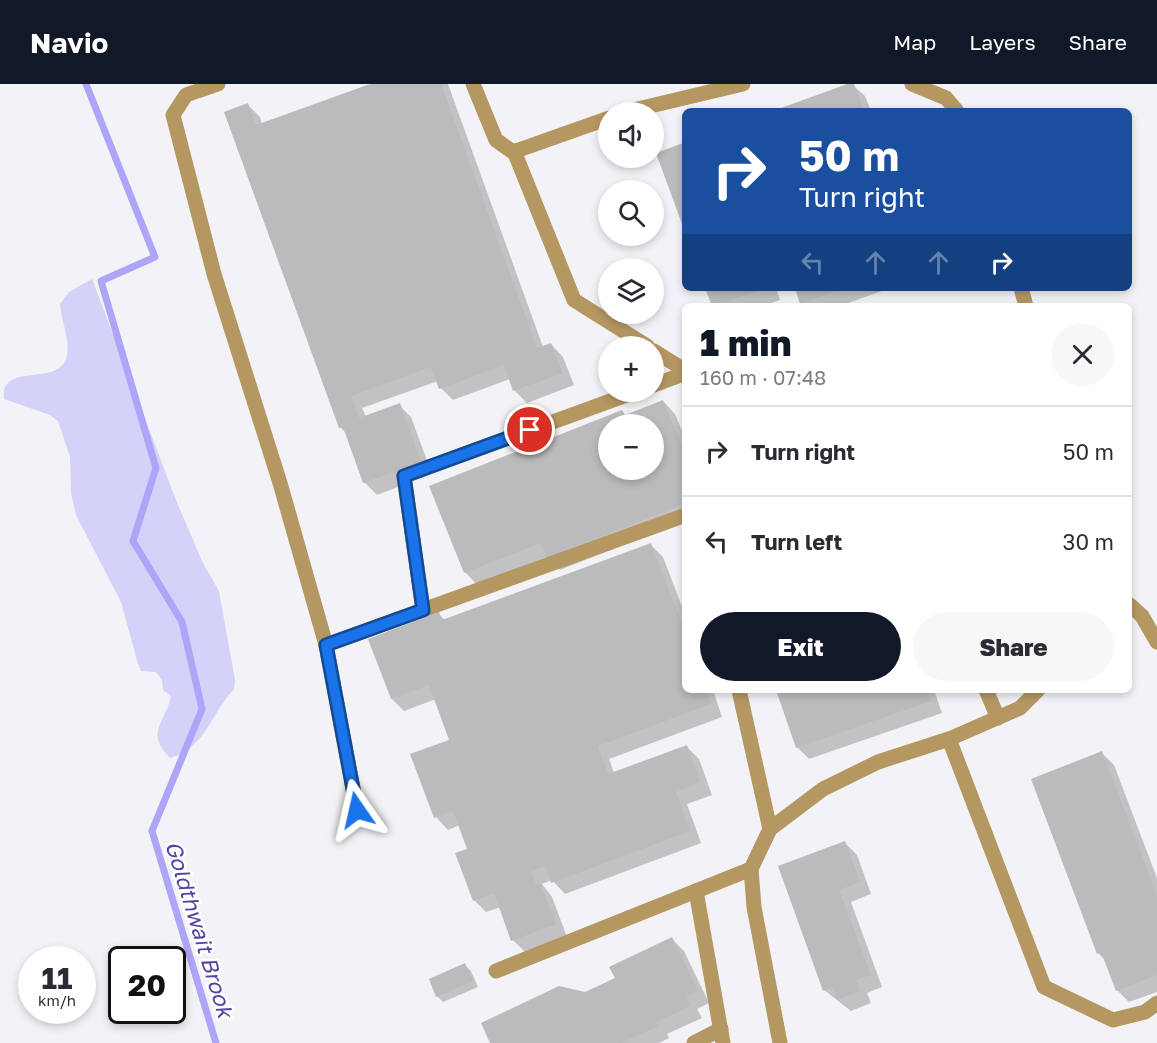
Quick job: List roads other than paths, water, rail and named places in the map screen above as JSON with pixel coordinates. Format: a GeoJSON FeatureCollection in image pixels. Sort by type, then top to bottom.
{"type":"FeatureCollection","features":[{"type":"Feature","properties":{"kind":"lane"},"geometry":{"type":"LineString","coordinates":[[218,84],[186,95],[173,114],[214,274],[280,483],[326,645],[357,810]]}},
{"type":"Feature","properties":{"kind":"lane"},"geometry":{"type":"LineString","coordinates":[[473,84],[496,140],[514,151],[574,300],[631,336]]}},
{"type":"Feature","properties":{"kind":"lane"},"geometry":{"type":"LineString","coordinates":[[664,103],[743,84]]}},
{"type":"Feature","properties":{"kind":"lane"},"geometry":{"type":"LineString","coordinates":[[912,84],[946,98],[954,108]]}},
{"type":"Feature","properties":{"kind":"lane"},"geometry":{"type":"LineString","coordinates":[[514,151],[598,122]]}},
{"type":"Feature","properties":{"kind":"lane"},"geometry":{"type":"LineString","coordinates":[[664,358],[682,369]]}},
{"type":"Feature","properties":{"kind":"lane"},"geometry":{"type":"LineString","coordinates":[[664,381],[682,374]]}},
{"type":"Feature","properties":{"kind":"lane"},"geometry":{"type":"LineString","coordinates":[[423,610],[404,476],[608,402]]}},
{"type":"Feature","properties":{"kind":"lane"},"geometry":{"type":"LineString","coordinates":[[326,645],[682,517]]}},
{"type":"Feature","properties":{"kind":"lane"},"geometry":{"type":"LineString","coordinates":[[1132,606],[1142,616],[1157,642]]}},
{"type":"Feature","properties":{"kind":"lane"},"geometry":{"type":"LineString","coordinates":[[740,693],[770,829]]}},
{"type":"Feature","properties":{"kind":"lane"},"geometry":{"type":"LineString","coordinates":[[987,693],[998,718]]}},
{"type":"Feature","properties":{"kind":"lane"},"geometry":{"type":"LineString","coordinates":[[780,1043],[754,907],[751,869],[770,829],[823,789],[878,762],[949,739],[998,718],[1020,708],[1035,693]]}},
{"type":"Feature","properties":{"kind":"lane"},"geometry":{"type":"LineString","coordinates":[[949,739],[1044,987],[1113,1020],[1145,1012],[1157,1003]]}},
{"type":"Feature","properties":{"kind":"lane"},"geometry":{"type":"LineString","coordinates":[[496,971],[751,869]]}},
{"type":"Feature","properties":{"kind":"lane"},"geometry":{"type":"LineString","coordinates":[[694,1043],[722,1036],[696,891]]}},
{"type":"Feature","properties":{"kind":"waterway","name":"Goldthwait Brook"},"geometry":{"type":"LineString","coordinates":[[86,84],[155,257],[101,281],[156,468],[133,541],[182,622],[202,709],[152,831],[216,1043]]}}]}
